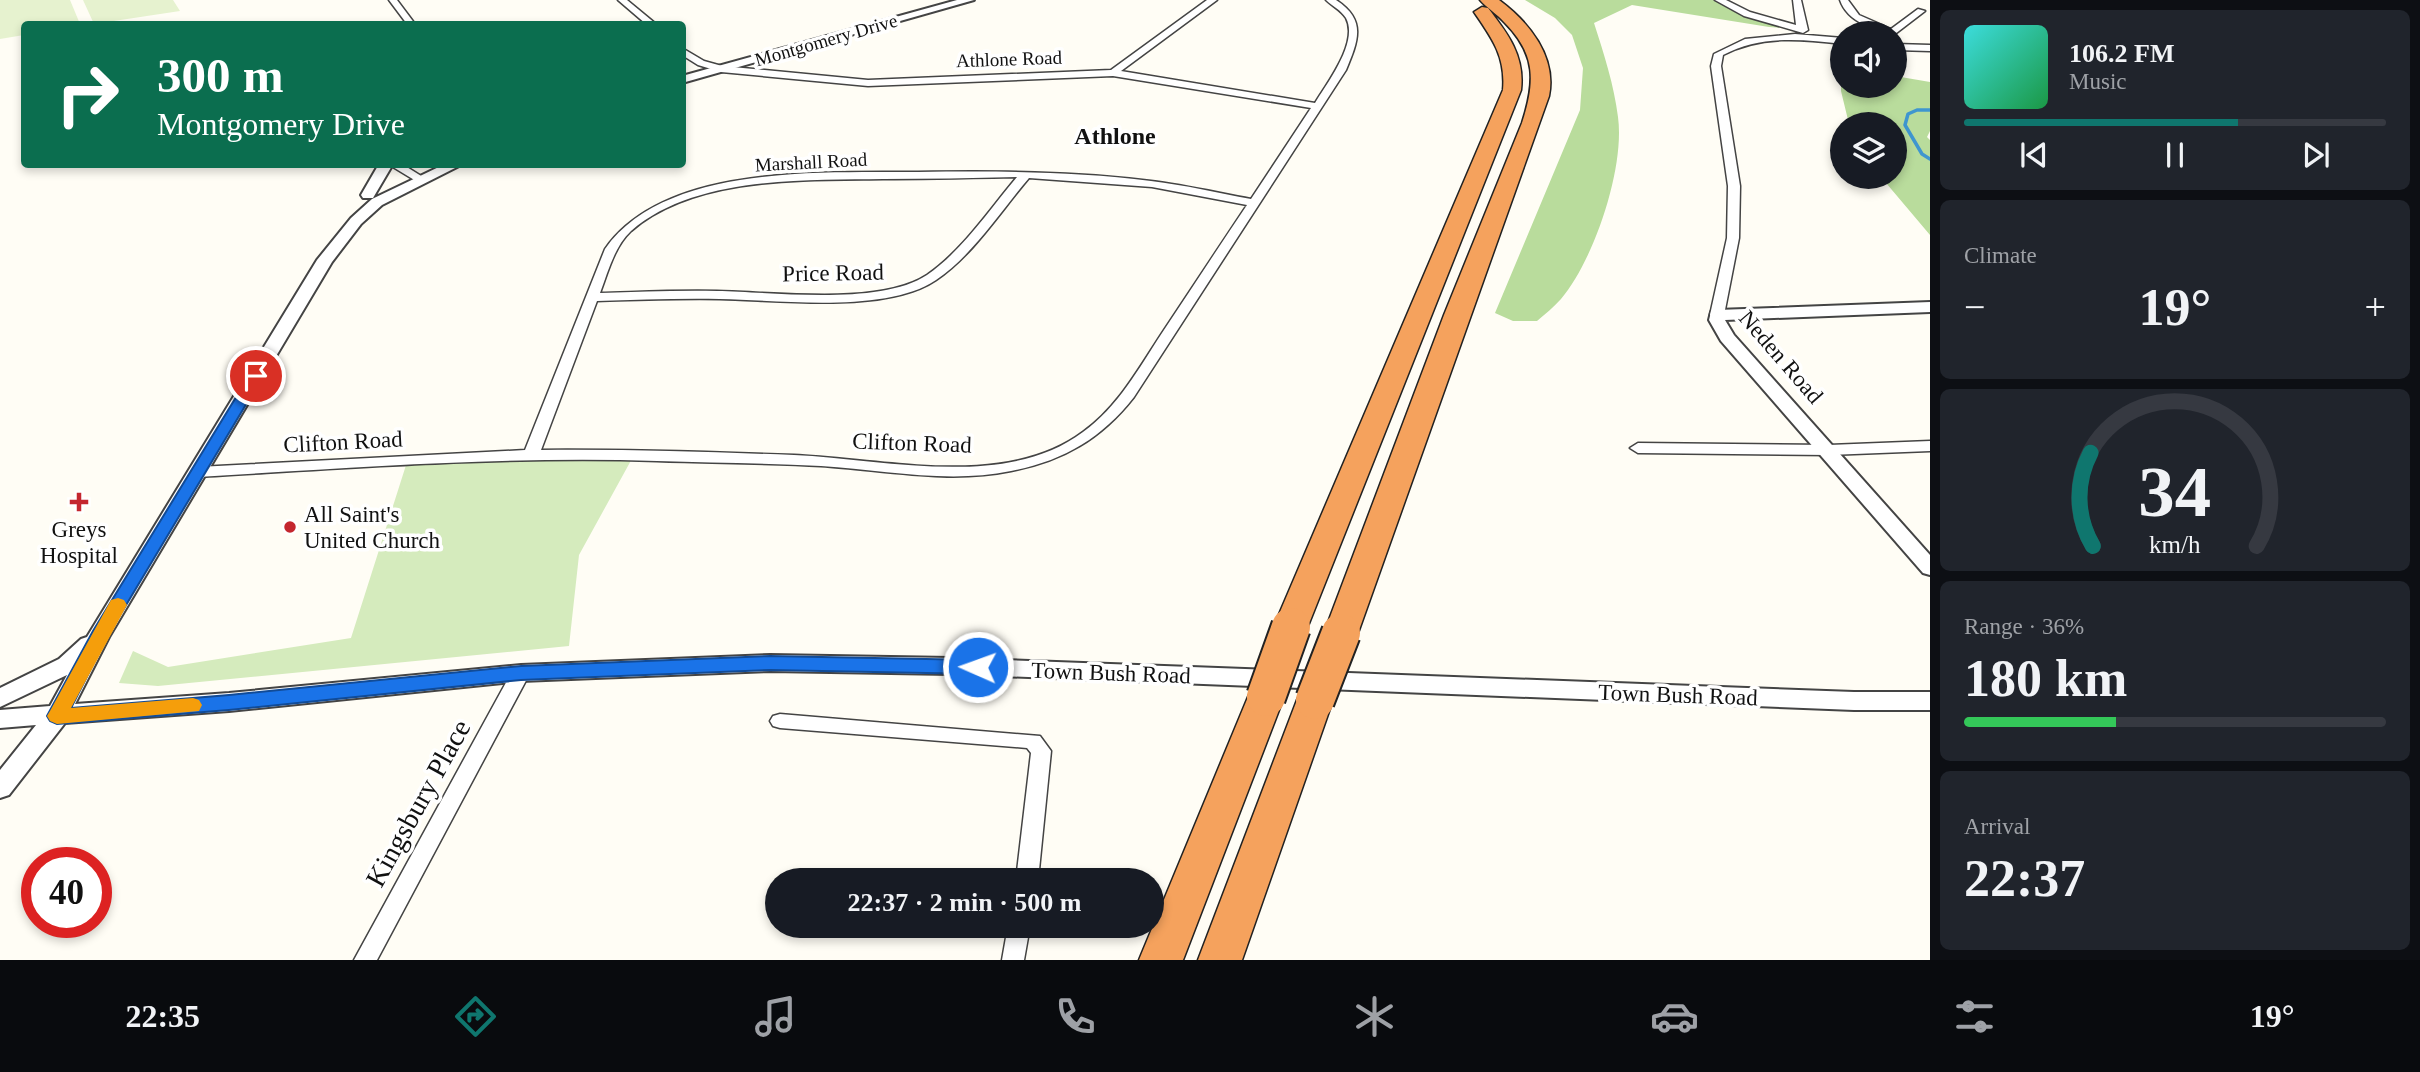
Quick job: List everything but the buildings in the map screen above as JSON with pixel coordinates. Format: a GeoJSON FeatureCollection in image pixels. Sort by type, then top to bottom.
{"type":"FeatureCollection","features":[{"type":"Feature","properties":{"kind":"highway"},"geometry":{"type":"LineString","coordinates":[[1161,960],[1266,697],[1291,626],[1512,90],[1514,64],[1502,35],[1468,0]]}},
{"type":"Feature","properties":{"kind":"highway"},"geometry":{"type":"LineString","coordinates":[[1220,960],[1457,315],[1532,122],[1540,94],[1540,71],[1529,40],[1515,23],[1488,0]]}},
{"type":"Feature","properties":{"kind":"street"},"geometry":{"type":"LineString","coordinates":[[393,0],[409,21]]}},
{"type":"Feature","properties":{"kind":"street"},"geometry":{"type":"LineString","coordinates":[[622,0],[646,21]]}},
{"type":"Feature","properties":{"kind":"street","name":"Montgomery Drive"},"geometry":{"type":"LineString","coordinates":[[686,79],[880,20],[936,0]]}},
{"type":"Feature","properties":{"kind":"street","name":"Montgomery Drive"},"geometry":{"type":"LineString","coordinates":[[686,68],[868,18],[894,21],[969,0]]}},
{"type":"Feature","properties":{"kind":"street"},"geometry":{"type":"LineString","coordinates":[[1114,73],[1213,0]]}},
{"type":"Feature","properties":{"kind":"street","name":"Clifton Road"},"geometry":{"type":"LineString","coordinates":[[198,472],[531,455],[801,460],[940,470],[1001,467],[1038,461],[1069,448],[1109,421],[1341,69],[1355,36],[1352,21],[1346,12],[1330,0]]}},
{"type":"Feature","properties":{"kind":"street"},"geometry":{"type":"LineString","coordinates":[[1719,0],[1742,13],[1830,38]]}},
{"type":"Feature","properties":{"kind":"street"},"geometry":{"type":"LineString","coordinates":[[1797,0],[1801,29]]}},
{"type":"Feature","properties":{"kind":"street"},"geometry":{"type":"LineString","coordinates":[[1844,0],[1845,6],[1852,13],[1868,21]]}},
{"type":"Feature","properties":{"kind":"street"},"geometry":{"type":"LineString","coordinates":[[1907,21],[1921,11]]}},
{"type":"Feature","properties":{"kind":"street","name":"Neden Road"},"geometry":{"type":"LineString","coordinates":[[1830,40],[1781,36],[1730,48],[1719,54],[1716,66],[1734,186],[1733,238],[1717,320],[1727,337],[1930,568]]}},
{"type":"Feature","properties":{"kind":"street"},"geometry":{"type":"LineString","coordinates":[[1907,47],[1930,48]]}},
{"type":"Feature","properties":{"kind":"street","name":"Athlone Road"},"geometry":{"type":"LineString","coordinates":[[686,54],[701,63],[721,69],[868,83],[1114,73],[1317,106]]}},
{"type":"Feature","properties":{"kind":"street"},"geometry":{"type":"LineString","coordinates":[[356,221],[360,208],[384,168]]}},
{"type":"Feature","properties":{"kind":"street"},"geometry":{"type":"LineString","coordinates":[[368,195],[399,168],[420,180]]}},
{"type":"Feature","properties":{"kind":"street"},"geometry":{"type":"LineString","coordinates":[[0,788],[57,716],[99,636],[325,260],[356,221],[377,202],[448,168]]}},
{"type":"Feature","properties":{"kind":"street","name":"Marshall Road"},"geometry":{"type":"LineString","coordinates":[[531,455],[611,249],[626,229],[646,215],[700,195],[765,179],[791,177],[1026,174],[1152,184],[1252,203]]}},
{"type":"Feature","properties":{"kind":"street","name":"Price Road"},"geometry":{"type":"LineString","coordinates":[[591,297],[864,297],[900,292],[921,284],[941,271],[1026,174]]}},
{"type":"Feature","properties":{"kind":"street"},"geometry":{"type":"LineString","coordinates":[[1717,315],[1930,307]]}},
{"type":"Feature","properties":{"kind":"street"},"geometry":{"type":"LineString","coordinates":[[1638,448],[1829,450],[1930,446]]}},
{"type":"Feature","properties":{"kind":"street"},"geometry":{"type":"LineString","coordinates":[[0,698],[67,665],[99,636]]}},
{"type":"Feature","properties":{"kind":"street","name":"Town Bush Road"},"geometry":{"type":"LineString","coordinates":[[0,719],[229,702],[521,673],[770,663],[951,666],[1567,691],[1930,701]]}},
{"type":"Feature","properties":{"kind":"street","name":"Kingsbury Place"},"geometry":{"type":"LineString","coordinates":[[365,960],[521,673]]}},
{"type":"Feature","properties":{"kind":"street"},"geometry":{"type":"LineString","coordinates":[[780,721],[1033,741],[1041,751],[1029,868]]}},
{"type":"Feature","properties":{"kind":"street"},"geometry":{"type":"LineString","coordinates":[[1013,960],[1017,938]]}},
{"type":"Feature","properties":{"kind":"green space"},"geometry":{"type":"Polygon","coordinates":[[[0,0],[70,0],[79,21],[21,21],[21,36],[0,39],[0,0]]]}},
{"type":"Feature","properties":{"kind":"green space"},"geometry":{"type":"Polygon","coordinates":[[[83,0],[173,0],[180,11],[114,21],[93,21],[83,0]]]}},
{"type":"Feature","properties":{"kind":"green space"},"geometry":{"type":"Polygon","coordinates":[[[1525,0],[1720,0],[1800,29],[1769,27],[1632,5],[1594,23],[1611,81],[1618,117],[1619,138],[1612,187],[1585,261],[1561,299],[1537,321],[1513,321],[1495,313],[1580,110],[1583,68],[1572,35],[1555,18],[1525,0]]]}},
{"type":"Feature","properties":{"kind":"green space"},"geometry":{"type":"Polygon","coordinates":[[[1907,78],[1930,82],[1930,131],[1927,137],[1930,140],[1930,235],[1891,189],[1907,189],[1907,112],[1846,112],[1843,98],[1907,98],[1907,78]]]}},
{"type":"Feature","properties":{"kind":"green space"},"geometry":{"type":"Polygon","coordinates":[[[634,455],[579,555],[569,646],[158,686],[119,683],[133,651],[168,667],[351,638],[407,462],[634,455]]]}},
{"type":"Feature","properties":{"kind":"waterway"},"geometry":{"type":"LineString","coordinates":[[1930,110],[1917,110],[1908,114],[1905,125],[1922,154],[1930,159]]}},
{"type":"Feature","properties":{"kind":"slow traffic"},"geometry":{"type":"LineString","coordinates":[[118,605],[57,716],[193,705]]}},
{"type":"Feature","properties":{"kind":"place","name":"Greys Hospital"},"geometry":{"type":"Point","coordinates":[79,502]}},
{"type":"Feature","properties":{"kind":"place","name":"All Saint's United Church"},"geometry":{"type":"Point","coordinates":[290,527]}},
{"type":"Feature","properties":{"kind":"district","name":"Athlone"},"geometry":{"type":"Point","coordinates":[1115,136]}},
{"type":"Feature","properties":{"kind":"route"},"geometry":{"type":"LineString","coordinates":[[256,376],[99,636],[57,716],[521,673],[770,663],[978,667]]}}]}
